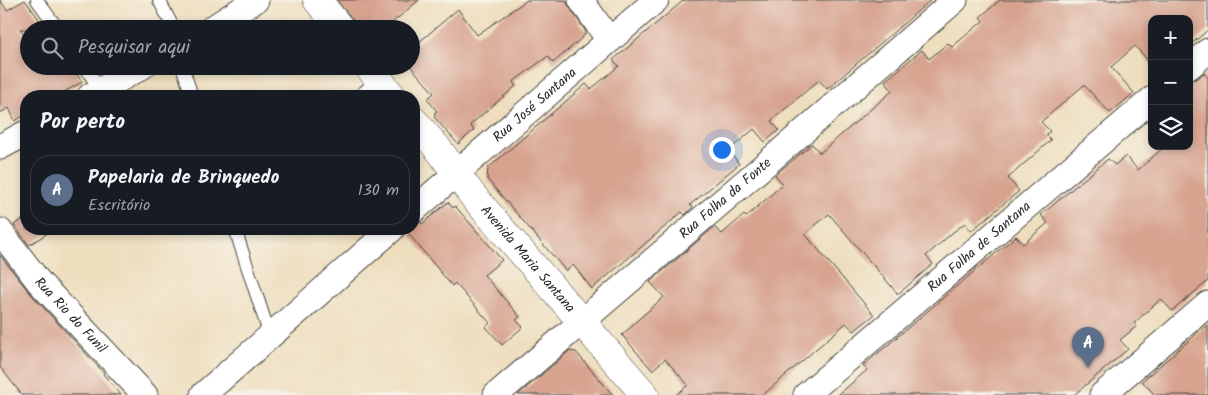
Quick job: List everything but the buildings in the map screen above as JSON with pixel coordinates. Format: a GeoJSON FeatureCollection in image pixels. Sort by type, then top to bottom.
{"type":"FeatureCollection","features":[{"type":"Feature","properties":{"kind":"street"},"geometry":{"type":"LineString","coordinates":[[225,20],[256,0]]}},
{"type":"Feature","properties":{"kind":"street"},"geometry":{"type":"LineString","coordinates":[[317,0],[334,20]]}},
{"type":"Feature","properties":{"kind":"street"},"geometry":{"type":"LineString","coordinates":[[581,0],[609,40]]}},
{"type":"Feature","properties":{"kind":"street","name":"Rua José Santana"},"geometry":{"type":"LineString","coordinates":[[420,205],[656,0]]}},
{"type":"Feature","properties":{"kind":"street","name":"Rua Folha da Fonte"},"geometry":{"type":"LineString","coordinates":[[496,395],[955,0]]}},
{"type":"Feature","properties":{"kind":"street"},"geometry":{"type":"LineString","coordinates":[[1193,64],[1208,51]]}},
{"type":"Feature","properties":{"kind":"street"},"geometry":{"type":"LineString","coordinates":[[100,90],[127,75]]}},
{"type":"Feature","properties":{"kind":"street","name":"Rua Folha de Santana"},"geometry":{"type":"LineString","coordinates":[[806,395],[1148,102]]}},
{"type":"Feature","properties":{"kind":"street","name":"Avenida Maria Santana"},"geometry":{"type":"LineString","coordinates":[[420,128],[473,196],[645,395]]}},
{"type":"Feature","properties":{"kind":"street"},"geometry":{"type":"LineString","coordinates":[[0,147],[20,135]]}},
{"type":"Feature","properties":{"kind":"street","name":"Rua Rio do Funil"},"geometry":{"type":"LineString","coordinates":[[0,231],[39,282],[145,395]]}},
{"type":"Feature","properties":{"kind":"street"},"geometry":{"type":"LineString","coordinates":[[203,395],[385,235]]}},
{"type":"Feature","properties":{"kind":"street"},"geometry":{"type":"LineString","coordinates":[[1102,395],[1208,304]]}},
{"type":"Feature","properties":{"kind":"lane"},"geometry":{"type":"LineString","coordinates":[[37,0],[51,20]]}},
{"type":"Feature","properties":{"kind":"lane"},"geometry":{"type":"LineString","coordinates":[[159,0],[169,20]]}},
{"type":"Feature","properties":{"kind":"lane"},"geometry":{"type":"LineString","coordinates":[[88,75],[94,90]]}},
{"type":"Feature","properties":{"kind":"lane"},"geometry":{"type":"LineString","coordinates":[[185,75],[190,90]]}},
{"type":"Feature","properties":{"kind":"lane"},"geometry":{"type":"LineString","coordinates":[[237,235],[270,336]]}},
{"type":"Feature","properties":{"kind":"place","name":"Papelaria de Brinquedo"},"geometry":{"type":"Point","coordinates":[1088,368]}}]}
